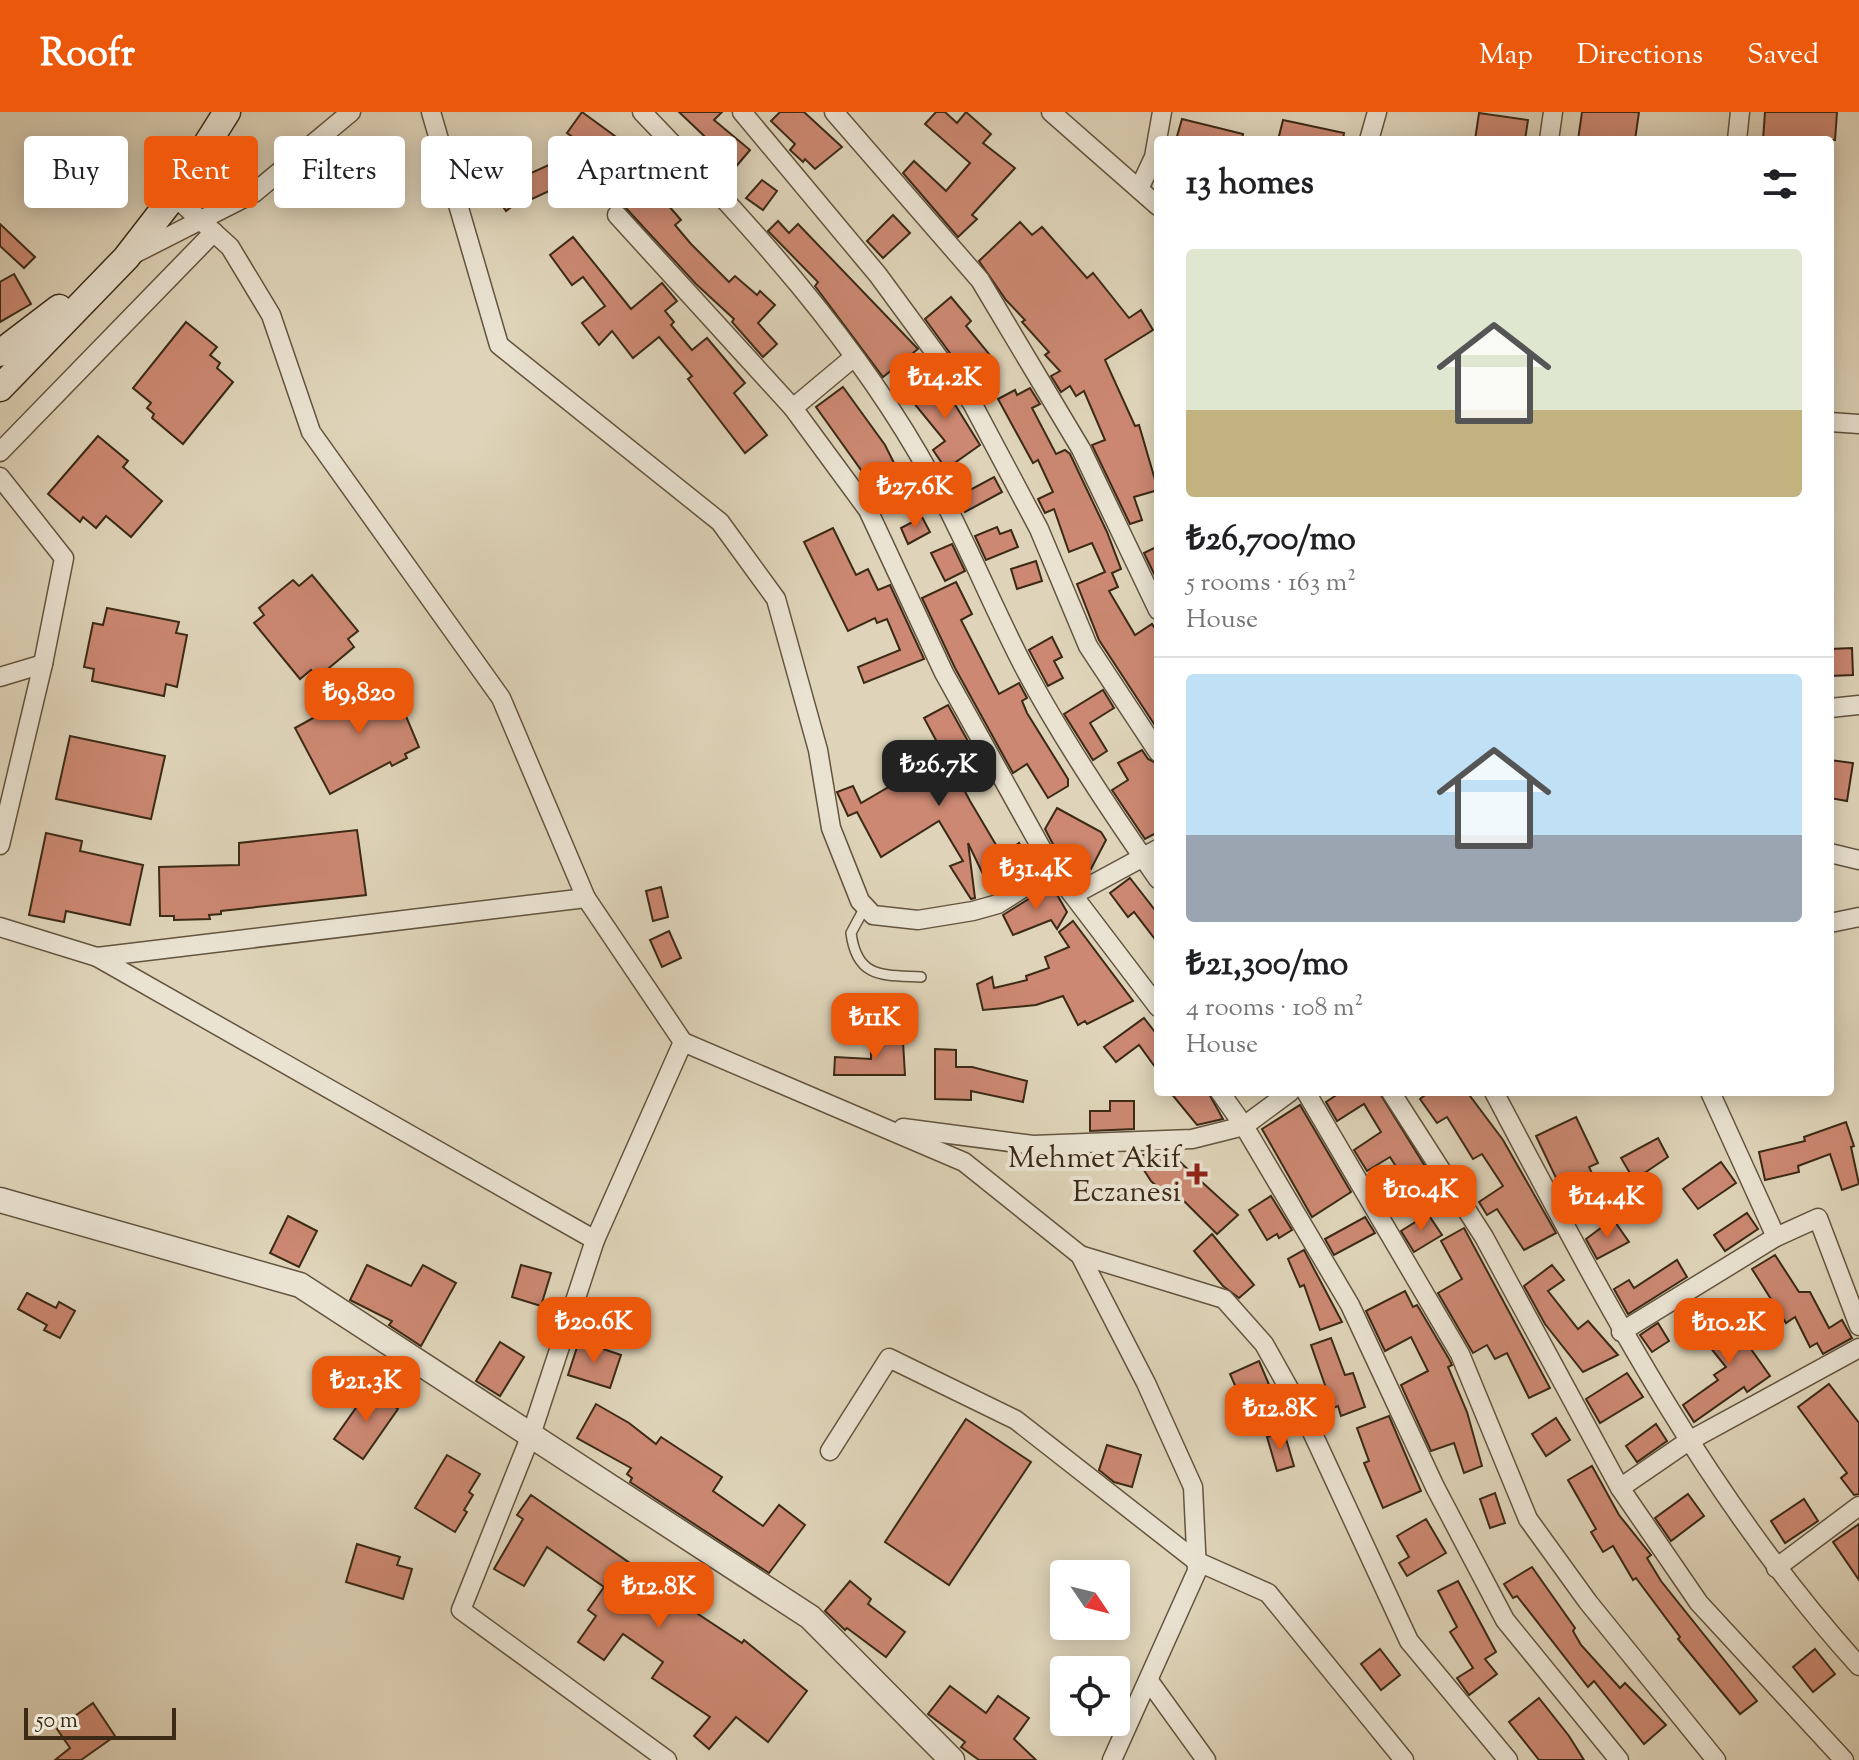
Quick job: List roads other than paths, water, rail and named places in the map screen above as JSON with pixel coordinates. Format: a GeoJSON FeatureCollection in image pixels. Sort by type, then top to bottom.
{"type":"FeatureCollection","features":[{"type":"Feature","properties":{"kind":"main road"},"geometry":{"type":"LineString","coordinates":[[212,136],[227,112]]}},
{"type":"Feature","properties":{"kind":"main road"},"geometry":{"type":"LineString","coordinates":[[0,388],[126,258],[165,208]]}},
{"type":"Feature","properties":{"kind":"main road"},"geometry":{"type":"LineString","coordinates":[[0,353],[126,258]]}},
{"type":"Feature","properties":{"kind":"street"},"geometry":{"type":"LineString","coordinates":[[0,452],[207,226],[254,193],[351,112]]}},
{"type":"Feature","properties":{"kind":"street"},"geometry":{"type":"LineString","coordinates":[[431,112],[499,345],[720,522],[776,599],[818,750],[831,828],[851,882],[865,907],[873,915],[918,920],[973,911],[998,904],[1053,869]]}},
{"type":"Feature","properties":{"kind":"street"},"geometry":{"type":"LineString","coordinates":[[642,112],[763,243],[854,357],[932,476],[1025,670],[1107,806],[1150,853],[1073,895]]}},
{"type":"Feature","properties":{"kind":"street"},"geometry":{"type":"LineString","coordinates":[[742,112],[878,275],[972,403],[1039,529],[1088,646],[1154,746]]}},
{"type":"Feature","properties":{"kind":"street"},"geometry":{"type":"LineString","coordinates":[[834,112],[980,280],[1081,449],[1154,602]]}},
{"type":"Feature","properties":{"kind":"street"},"geometry":{"type":"LineString","coordinates":[[1051,112],[1154,202]]}},
{"type":"Feature","properties":{"kind":"street"},"geometry":{"type":"LineString","coordinates":[[1158,136],[1162,112]]}},
{"type":"Feature","properties":{"kind":"street"},"geometry":{"type":"LineString","coordinates":[[1370,136],[1377,112]]}},
{"type":"Feature","properties":{"kind":"street"},"geometry":{"type":"LineString","coordinates":[[1550,136],[1553,112]]}},
{"type":"Feature","properties":{"kind":"street"},"geometry":{"type":"LineString","coordinates":[[1737,136],[1740,112]]}},
{"type":"Feature","properties":{"kind":"street"},"geometry":{"type":"LineString","coordinates":[[1139,189],[1154,157]]}},
{"type":"Feature","properties":{"kind":"street"},"geometry":{"type":"LineString","coordinates":[[187,208],[230,247],[271,315],[311,432],[501,698],[586,898],[683,1042],[964,1162],[1080,1255],[1224,1299],[1264,1344],[1306,1419],[1409,1641],[1508,1760]]}},
{"type":"Feature","properties":{"kind":"street"},"geometry":{"type":"LineString","coordinates":[[617,215],[793,408],[868,510],[944,673],[1053,869],[1154,1002]]}},
{"type":"Feature","properties":{"kind":"street"},"geometry":{"type":"LineString","coordinates":[[126,258],[207,226]]}},
{"type":"Feature","properties":{"kind":"street"},"geometry":{"type":"LineString","coordinates":[[793,408],[854,357]]}},
{"type":"Feature","properties":{"kind":"street"},"geometry":{"type":"LineString","coordinates":[[1834,422],[1859,424]]}},
{"type":"Feature","properties":{"kind":"street"},"geometry":{"type":"LineString","coordinates":[[0,477],[64,558],[43,664],[9,767],[0,845]]}},
{"type":"Feature","properties":{"kind":"street"},"geometry":{"type":"LineString","coordinates":[[0,677],[43,664]]}},
{"type":"Feature","properties":{"kind":"street"},"geometry":{"type":"LineString","coordinates":[[1834,708],[1859,705]]}},
{"type":"Feature","properties":{"kind":"street"},"geometry":{"type":"LineString","coordinates":[[1834,854],[1859,860]]}},
{"type":"Feature","properties":{"kind":"street"},"geometry":{"type":"LineString","coordinates":[[97,957],[586,898]]}},
{"type":"Feature","properties":{"kind":"street"},"geometry":{"type":"LineString","coordinates":[[1834,922],[1859,917]]}},
{"type":"Feature","properties":{"kind":"street"},"geometry":{"type":"LineString","coordinates":[[0,927],[97,957],[595,1240]]}},
{"type":"Feature","properties":{"kind":"street"},"geometry":{"type":"LineString","coordinates":[[667,1760],[461,1610],[531,1435],[595,1240],[683,1042]]}},
{"type":"Feature","properties":{"kind":"street"},"geometry":{"type":"LineString","coordinates":[[1223,1096],[1244,1126],[1350,1305],[1435,1487],[1505,1620],[1619,1760]]}},
{"type":"Feature","properties":{"kind":"street"},"geometry":{"type":"LineString","coordinates":[[882,1125],[1033,1145],[1192,1139],[1244,1126],[1285,1096]]}},
{"type":"Feature","properties":{"kind":"street"},"geometry":{"type":"LineString","coordinates":[[1308,1096],[1460,1354],[1528,1519],[1588,1602],[1716,1760]]}},
{"type":"Feature","properties":{"kind":"street"},"geometry":{"type":"LineString","coordinates":[[1394,1096],[1484,1237],[1620,1488],[1699,1603],[1844,1760]]}},
{"type":"Feature","properties":{"kind":"street"},"geometry":{"type":"LineString","coordinates":[[1496,1096],[1621,1332],[1687,1442],[1776,1568],[1859,1666]]}},
{"type":"Feature","properties":{"kind":"street"},"geometry":{"type":"LineString","coordinates":[[1712,1096],[1776,1237]]}},
{"type":"Feature","properties":{"kind":"street"},"geometry":{"type":"LineString","coordinates":[[0,1200],[300,1285],[810,1617],[952,1760]]}},
{"type":"Feature","properties":{"kind":"street"},"geometry":{"type":"LineString","coordinates":[[1621,1332],[1776,1237],[1818,1218],[1859,1326]]}},
{"type":"Feature","properties":{"kind":"street"},"geometry":{"type":"LineString","coordinates":[[1080,1255],[1146,1383],[1193,1487],[1197,1571],[1112,1760]]}},
{"type":"Feature","properties":{"kind":"street"},"geometry":{"type":"LineString","coordinates":[[1620,1488],[1687,1442],[1859,1348]]}},
{"type":"Feature","properties":{"kind":"street"},"geometry":{"type":"LineString","coordinates":[[830,1451],[889,1358],[1016,1420],[1196,1561],[1268,1593],[1404,1760]]}},
{"type":"Feature","properties":{"kind":"street"},"geometry":{"type":"LineString","coordinates":[[1776,1568],[1859,1506]]}},
{"type":"Feature","properties":{"kind":"street"},"geometry":{"type":"LineString","coordinates":[[1149,1681],[1206,1760]]}},
{"type":"Feature","properties":{"kind":"lane"},"geometry":{"type":"LineString","coordinates":[[865,907],[851,933],[854,951],[863,965],[880,974],[921,977]]}},
{"type":"Feature","properties":{"kind":"place","name":"Mehmet Akif Eczanesi"},"geometry":{"type":"Point","coordinates":[1197,1174]}}]}
